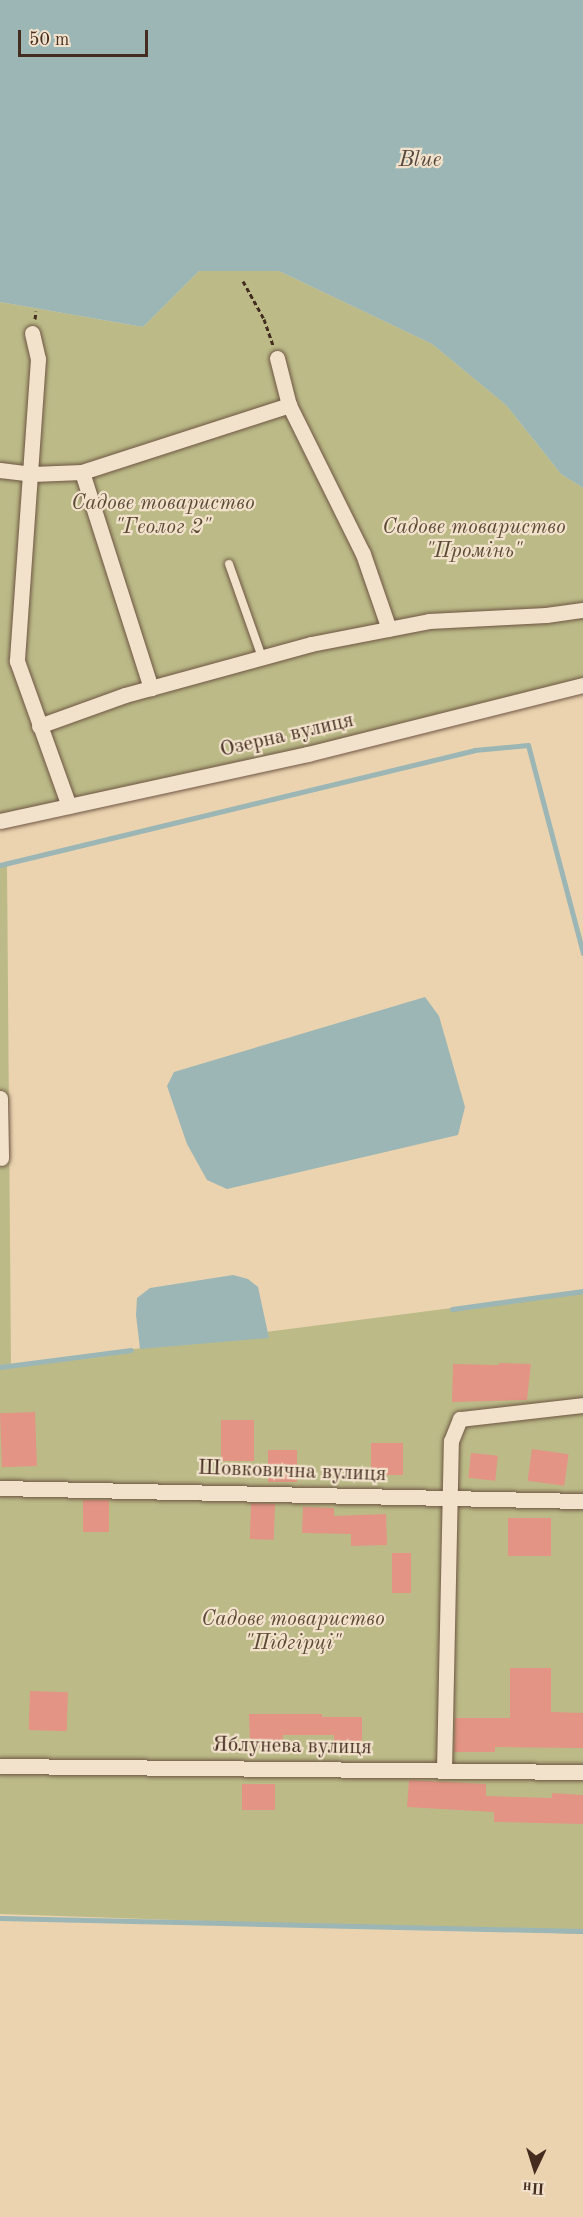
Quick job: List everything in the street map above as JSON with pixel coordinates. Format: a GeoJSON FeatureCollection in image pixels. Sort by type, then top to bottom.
{"type":"FeatureCollection","features":[{"type":"Feature","properties":{"kind":"street"},"geometry":{"type":"LineString","coordinates":[[32,333],[38,359],[32,474],[17,661],[69,806]]}},
{"type":"Feature","properties":{"kind":"street"},"geometry":{"type":"LineString","coordinates":[[277,358],[288,405],[363,554],[389,629]]}},
{"type":"Feature","properties":{"kind":"street"},"geometry":{"type":"LineString","coordinates":[[0,470],[32,474],[82,472],[288,405]]}},
{"type":"Feature","properties":{"kind":"street"},"geometry":{"type":"LineString","coordinates":[[82,472],[152,688]]}},
{"type":"Feature","properties":{"kind":"street"},"geometry":{"type":"LineString","coordinates":[[39,726],[152,688],[311,644],[429,621],[546,615],[583,610]]}},
{"type":"Feature","properties":{"kind":"street","name":"Озерна вулиця"},"geometry":{"type":"LineString","coordinates":[[0,821],[308,753],[583,685]]}},
{"type":"Feature","properties":{"kind":"street"},"geometry":{"type":"LineString","coordinates":[[0,1098],[1,1158]]}},
{"type":"Feature","properties":{"kind":"street"},"geometry":{"type":"LineString","coordinates":[[444,1770],[451,1441],[460,1419],[583,1404]]}},
{"type":"Feature","properties":{"kind":"street","name":"Шовковична вулиця"},"geometry":{"type":"LineString","coordinates":[[0,1488],[583,1502]]}},
{"type":"Feature","properties":{"kind":"street","name":"Яблунева вулиця"},"geometry":{"type":"LineString","coordinates":[[0,1766],[583,1772]]}},
{"type":"Feature","properties":{"kind":"lane"},"geometry":{"type":"LineString","coordinates":[[229,564],[262,657]]}},
{"type":"Feature","properties":{"kind":"path"},"geometry":{"type":"LineString","coordinates":[[243,281],[264,319],[277,358]]}},
{"type":"Feature","properties":{"kind":"green space"},"geometry":{"type":"Polygon","coordinates":[[[199,271],[279,271],[432,344],[506,405],[561,474],[583,488],[583,685],[0,821],[0,302],[143,327],[199,271]]]}},
{"type":"Feature","properties":{"kind":"green space","name":"Садове товариство \"Підгірці\""},"geometry":{"type":"Polygon","coordinates":[[[7,863],[11,1365],[583,1291],[583,1934],[0,1914],[0,865],[7,863]]]}},
{"type":"Feature","properties":{"kind":"water","name":"Blue"},"geometry":{"type":"Polygon","coordinates":[[[0,0],[583,0],[583,488],[561,474],[506,405],[432,344],[279,271],[199,271],[143,327],[0,302],[0,0]]]}},
{"type":"Feature","properties":{"kind":"water"},"geometry":{"type":"Polygon","coordinates":[[[425,997],[439,1016],[465,1107],[458,1135],[227,1189],[207,1180],[187,1144],[167,1086],[174,1072],[425,997]]]}},
{"type":"Feature","properties":{"kind":"water"},"geometry":{"type":"Polygon","coordinates":[[[233,1275],[248,1279],[258,1287],[269,1338],[140,1349],[136,1315],[137,1298],[150,1288],[233,1275]]]}},
{"type":"Feature","properties":{"kind":"building"},"geometry":{"type":"Polygon","coordinates":[[[499,1363],[531,1364],[527,1400],[452,1402],[453,1364],[499,1365],[499,1363]]]}},
{"type":"Feature","properties":{"kind":"building"},"geometry":{"type":"Polygon","coordinates":[[[35,1412],[37,1466],[2,1467],[0,1413],[35,1412]]]}},
{"type":"Feature","properties":{"kind":"building"},"geometry":{"type":"Polygon","coordinates":[[[221,1420],[254,1420],[254,1461],[221,1461],[221,1420]]]}},
{"type":"Feature","properties":{"kind":"building"},"geometry":{"type":"Polygon","coordinates":[[[371,1443],[403,1443],[403,1475],[371,1475],[371,1443]]]}},
{"type":"Feature","properties":{"kind":"building"},"geometry":{"type":"Polygon","coordinates":[[[532,1449],[569,1454],[564,1486],[528,1481],[532,1449]]]}},
{"type":"Feature","properties":{"kind":"building"},"geometry":{"type":"Polygon","coordinates":[[[268,1450],[297,1450],[297,1482],[268,1482],[268,1450]]]}},
{"type":"Feature","properties":{"kind":"building"},"geometry":{"type":"Polygon","coordinates":[[[471,1453],[498,1456],[495,1481],[468,1478],[471,1453]]]}},
{"type":"Feature","properties":{"kind":"building"},"geometry":{"type":"Polygon","coordinates":[[[83,1500],[109,1500],[109,1532],[83,1532],[83,1500]]]}},
{"type":"Feature","properties":{"kind":"building"},"geometry":{"type":"Polygon","coordinates":[[[251,1503],[275,1504],[274,1540],[250,1539],[251,1503]]]}},
{"type":"Feature","properties":{"kind":"building"},"geometry":{"type":"Polygon","coordinates":[[[303,1507],[334,1508],[334,1516],[386,1514],[387,1545],[351,1546],[351,1534],[302,1533],[303,1507]]]}},
{"type":"Feature","properties":{"kind":"building"},"geometry":{"type":"Polygon","coordinates":[[[508,1518],[551,1518],[551,1556],[508,1556],[508,1518]]]}},
{"type":"Feature","properties":{"kind":"building"},"geometry":{"type":"Polygon","coordinates":[[[392,1553],[411,1553],[411,1593],[392,1593],[392,1553]]]}},
{"type":"Feature","properties":{"kind":"building"},"geometry":{"type":"Polygon","coordinates":[[[510,1668],[551,1668],[551,1712],[583,1713],[583,1748],[495,1747],[495,1752],[454,1752],[455,1718],[510,1718],[510,1668]]]}},
{"type":"Feature","properties":{"kind":"building"},"geometry":{"type":"Polygon","coordinates":[[[30,1691],[68,1692],[67,1731],[29,1730],[30,1691]]]}},
{"type":"Feature","properties":{"kind":"building"},"geometry":{"type":"Polygon","coordinates":[[[249,1714],[322,1714],[322,1717],[362,1717],[362,1745],[334,1744],[334,1735],[283,1735],[283,1745],[250,1746],[249,1714]]]}},
{"type":"Feature","properties":{"kind":"building"},"geometry":{"type":"Polygon","coordinates":[[[409,1780],[486,1784],[486,1796],[552,1798],[552,1793],[583,1795],[583,1824],[494,1822],[494,1812],[407,1807],[409,1780]]]}},
{"type":"Feature","properties":{"kind":"building"},"geometry":{"type":"Polygon","coordinates":[[[242,1784],[275,1784],[275,1810],[242,1810],[242,1784]]]}},
{"type":"Feature","properties":{"kind":"waterway"},"geometry":{"type":"LineString","coordinates":[[0,865],[474,750],[528,745],[583,953]]}},
{"type":"Feature","properties":{"kind":"waterway"},"geometry":{"type":"LineString","coordinates":[[452,1309],[583,1291]]}},
{"type":"Feature","properties":{"kind":"waterway"},"geometry":{"type":"LineString","coordinates":[[0,1367],[131,1350]]}},
{"type":"Feature","properties":{"kind":"waterway"},"geometry":{"type":"LineString","coordinates":[[0,1918],[583,1931]]}},
{"type":"Feature","properties":{"kind":"park label","name":"Садове товариство \"Геолог 2\""},"geometry":{"type":"Point","coordinates":[163,516]}},
{"type":"Feature","properties":{"kind":"park label","name":"Садове товариство \"Промінь\""},"geometry":{"type":"Point","coordinates":[474,540]}}]}
